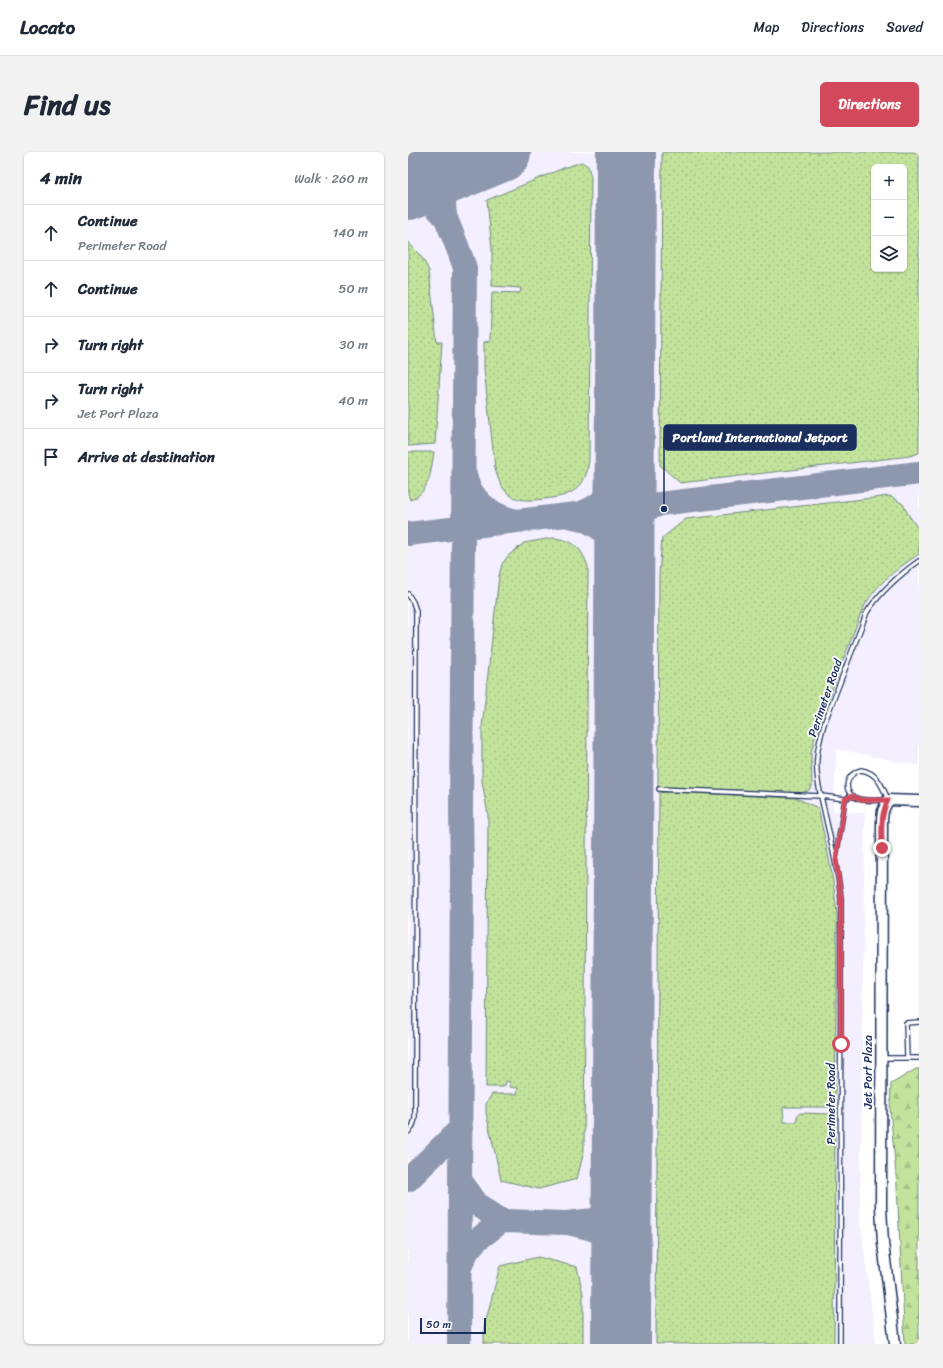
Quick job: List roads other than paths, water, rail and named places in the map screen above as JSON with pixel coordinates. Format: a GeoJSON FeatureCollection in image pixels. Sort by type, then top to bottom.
{"type":"FeatureCollection","features":[{"type":"Feature","properties":{"kind":"street"},"geometry":{"type":"LineString","coordinates":[[888,800],[919,801]]}},
{"type":"Feature","properties":{"kind":"street","name":"Jet Port Plaza"},"geometry":{"type":"LineString","coordinates":[[888,800],[883,811],[882,819],[881,1207],[886,1264],[896,1344]]}},
{"type":"Feature","properties":{"kind":"lane","name":"Perimeter Road"},"geometry":{"type":"LineString","coordinates":[[840,1344],[842,918],[836,861],[821,796],[817,758],[820,739],[867,612],[885,588],[919,561]]}},
{"type":"Feature","properties":{"kind":"lane"},"geometry":{"type":"LineString","coordinates":[[408,594],[416,611],[415,1119],[412,1128],[408,1132]]}},
{"type":"Feature","properties":{"kind":"lane"},"geometry":{"type":"LineString","coordinates":[[866,770],[883,785],[888,800],[861,800],[852,796],[848,787],[849,777],[857,771],[866,770]]}},
{"type":"Feature","properties":{"kind":"lane"},"geometry":{"type":"LineString","coordinates":[[659,789],[821,796],[845,799],[852,796]]}},
{"type":"Feature","properties":{"kind":"lane"},"geometry":{"type":"LineString","coordinates":[[836,861],[845,799]]}},
{"type":"Feature","properties":{"kind":"lane"},"geometry":{"type":"LineString","coordinates":[[907,1058],[906,1023],[919,1022]]}},
{"type":"Feature","properties":{"kind":"lane"},"geometry":{"type":"LineString","coordinates":[[881,1058],[919,1058]]}},
{"type":"Feature","properties":{"kind":"place","name":"Portland International Jetport"},"geometry":{"type":"Point","coordinates":[664,509]}}]}
